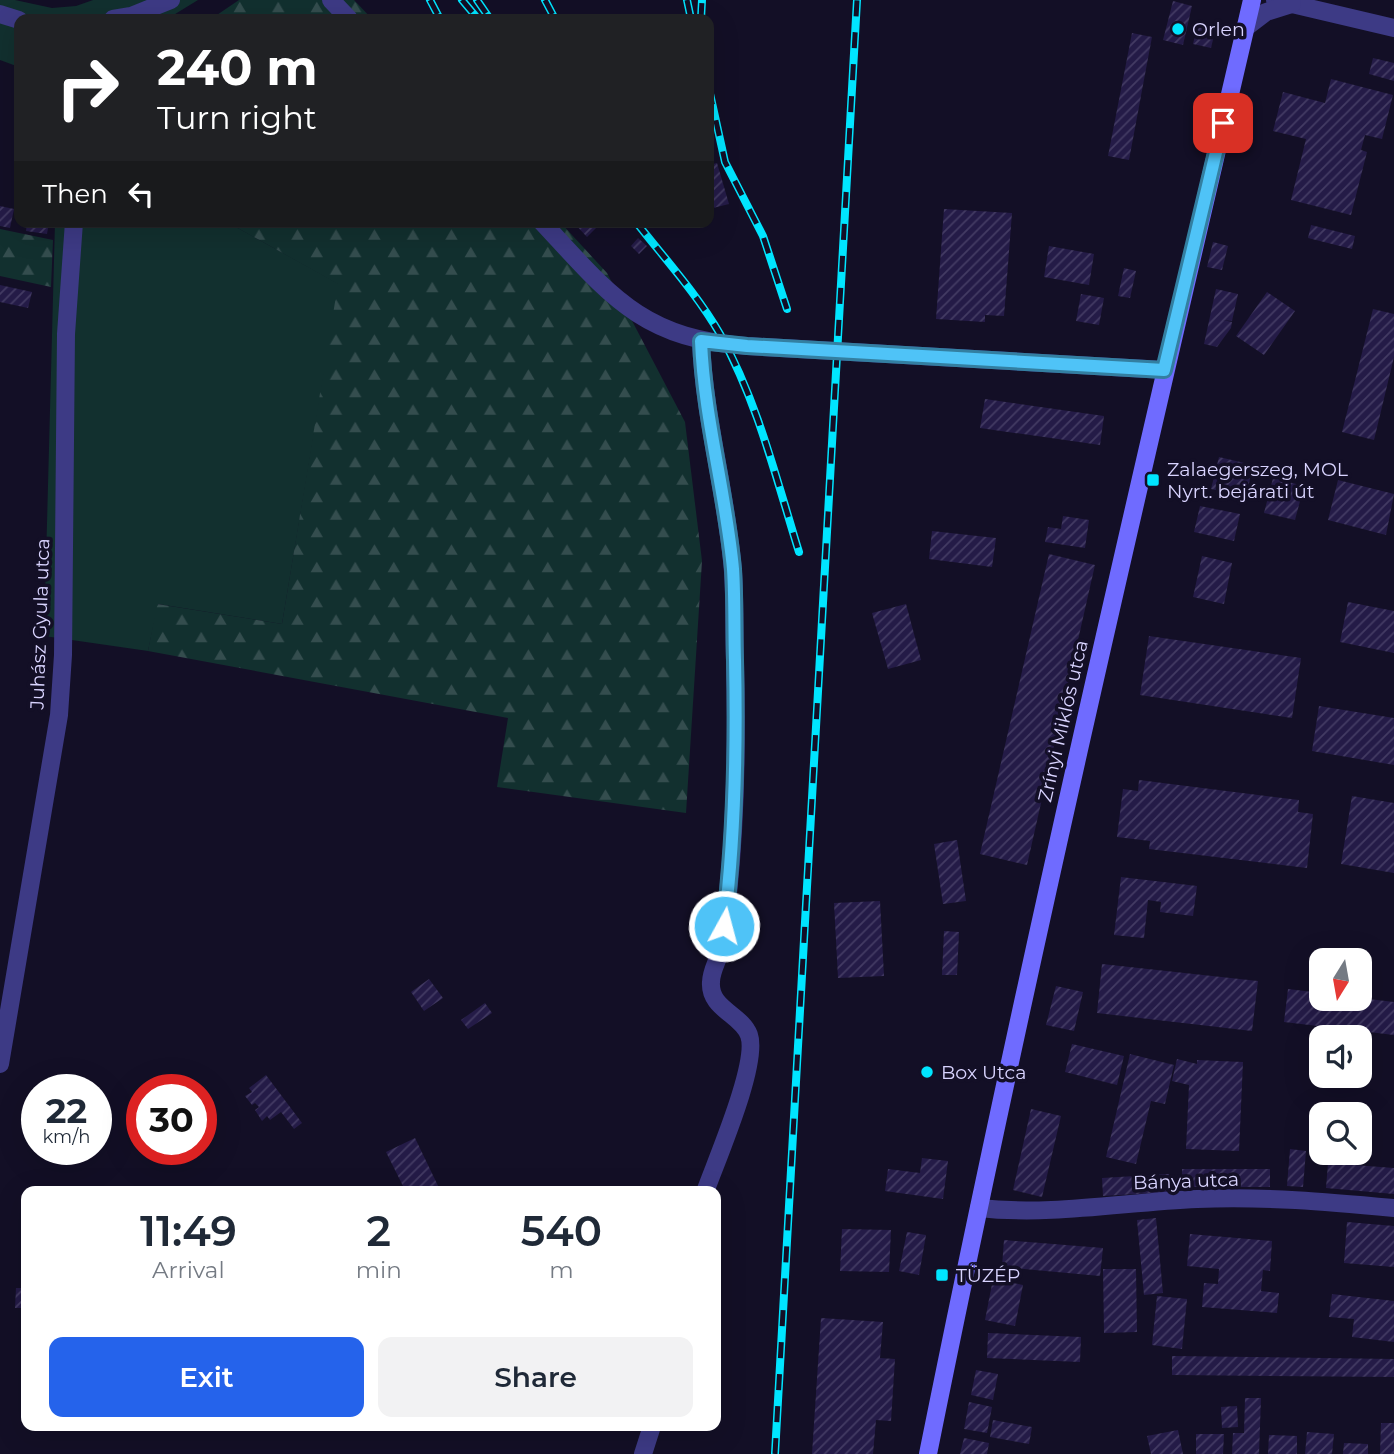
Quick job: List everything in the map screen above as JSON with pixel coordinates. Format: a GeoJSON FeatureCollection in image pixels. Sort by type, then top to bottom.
{"type":"FeatureCollection","features":[{"type":"Feature","properties":{"kind":"main road","name":"Zrínyi Miklós utca"},"geometry":{"type":"LineString","coordinates":[[928,1454],[1025,985],[1164,370],[1252,0]]}},
{"type":"Feature","properties":{"kind":"street"},"geometry":{"type":"LineString","coordinates":[[136,14],[172,0]]}},
{"type":"Feature","properties":{"kind":"street"},"geometry":{"type":"LineString","coordinates":[[331,0],[344,14]]}},
{"type":"Feature","properties":{"kind":"street"},"geometry":{"type":"LineString","coordinates":[[1245,28],[1283,2],[1394,28]]}},
{"type":"Feature","properties":{"kind":"street","name":"Juhász Gyula utca"},"geometry":{"type":"LineString","coordinates":[[0,1064],[59,715],[63,655],[66,334],[74,228]]}},
{"type":"Feature","properties":{"kind":"street"},"geometry":{"type":"LineString","coordinates":[[547,228],[619,302],[656,325],[701,341],[747,346],[1164,370]]}},
{"type":"Feature","properties":{"kind":"street"},"geometry":{"type":"LineString","coordinates":[[701,341],[707,410],[723,490],[733,572],[736,706],[735,803],[728,892],[720,951],[710,989],[713,998],[748,1032],[751,1046],[744,1082],[707,1186]]}},
{"type":"Feature","properties":{"kind":"street","name":"Bánya utca"},"geometry":{"type":"LineString","coordinates":[[979,1208],[1048,1209],[1199,1199],[1310,1200],[1394,1208]]}},
{"type":"Feature","properties":{"kind":"street"},"geometry":{"type":"LineString","coordinates":[[643,1454],[650,1431]]}},
{"type":"Feature","properties":{"kind":"green space"},"geometry":{"type":"Polygon","coordinates":[[[0,0],[15,0],[52,8],[76,6],[93,0],[198,0],[175,14],[14,14],[14,65],[0,60],[0,0]]]}},
{"type":"Feature","properties":{"kind":"green space"},"geometry":{"type":"Polygon","coordinates":[[[239,0],[354,0],[367,14],[218,14],[239,0]]]}},
{"type":"Feature","properties":{"kind":"green space"},"geometry":{"type":"Polygon","coordinates":[[[55,228],[238,228],[339,284],[282,624],[158,604],[148,651],[44,636],[55,228]]]}},
{"type":"Feature","properties":{"kind":"green space"},"geometry":{"type":"Polygon","coordinates":[[[238,228],[566,228],[607,273],[685,422],[702,561],[686,813],[497,787],[508,718],[148,651],[157,604],[282,624],[338,284],[238,228]]]}},
{"type":"Feature","properties":{"kind":"green space"},"geometry":{"type":"Polygon","coordinates":[[[0,229],[53,240],[51,287],[0,276],[0,229]]]}},
{"type":"Feature","properties":{"kind":"building"},"geometry":{"type":"Polygon","coordinates":[[[1173,1],[1192,6],[1183,45],[1163,40],[1173,1]]]}},
{"type":"Feature","properties":{"kind":"building"},"geometry":{"type":"Polygon","coordinates":[[[1198,23],[1216,27],[1211,48],[1193,44],[1198,23]]]}},
{"type":"Feature","properties":{"kind":"building"},"geometry":{"type":"Polygon","coordinates":[[[1132,33],[1152,37],[1129,160],[1108,156],[1132,33]]]}},
{"type":"Feature","properties":{"kind":"building"},"geometry":{"type":"Polygon","coordinates":[[[1373,58],[1394,63],[1394,81],[1369,74],[1373,58]]]}},
{"type":"Feature","properties":{"kind":"building"},"geometry":{"type":"Polygon","coordinates":[[[1331,79],[1393,95],[1382,139],[1365,135],[1361,150],[1367,152],[1351,215],[1291,200],[1306,139],[1273,131],[1283,92],[1325,103],[1331,79]]]}},
{"type":"Feature","properties":{"kind":"building"},"geometry":{"type":"Polygon","coordinates":[[[717,163],[729,204],[714,208],[714,164],[717,163]]]}},
{"type":"Feature","properties":{"kind":"building"},"geometry":{"type":"Polygon","coordinates":[[[0,206],[14,209],[10,228],[0,226],[0,206]]]}},
{"type":"Feature","properties":{"kind":"building"},"geometry":{"type":"Polygon","coordinates":[[[944,209],[1012,213],[1004,316],[985,315],[985,322],[936,319],[944,209]]]}},
{"type":"Feature","properties":{"kind":"building"},"geometry":{"type":"Polygon","coordinates":[[[1311,225],[1355,236],[1352,249],[1308,238],[1311,225]]]}},
{"type":"Feature","properties":{"kind":"building"},"geometry":{"type":"Polygon","coordinates":[[[26,228],[48,228],[47,234],[26,231],[26,228]]]}},
{"type":"Feature","properties":{"kind":"building"},"geometry":{"type":"Polygon","coordinates":[[[579,228],[596,228],[587,237],[579,228]]]}},
{"type":"Feature","properties":{"kind":"building"},"geometry":{"type":"Polygon","coordinates":[[[638,238],[647,246],[639,254],[631,246],[638,238]]]}},
{"type":"Feature","properties":{"kind":"building"},"geometry":{"type":"Polygon","coordinates":[[[1213,242],[1228,246],[1222,270],[1207,267],[1213,242]]]}},
{"type":"Feature","properties":{"kind":"building"},"geometry":{"type":"Polygon","coordinates":[[[1049,246],[1094,254],[1089,285],[1044,277],[1049,246]]]}},
{"type":"Feature","properties":{"kind":"building"},"geometry":{"type":"Polygon","coordinates":[[[1124,268],[1136,271],[1130,298],[1118,296],[1124,268]]]}},
{"type":"Feature","properties":{"kind":"building"},"geometry":{"type":"Polygon","coordinates":[[[0,285],[32,292],[28,308],[0,302],[0,285]]]}},
{"type":"Feature","properties":{"kind":"building"},"geometry":{"type":"Polygon","coordinates":[[[1216,289],[1238,294],[1232,321],[1223,320],[1232,322],[1231,328],[1217,347],[1204,344],[1216,289]]]}},
{"type":"Feature","properties":{"kind":"building"},"geometry":{"type":"Polygon","coordinates":[[[1267,292],[1295,311],[1264,355],[1236,336],[1267,292]]]}},
{"type":"Feature","properties":{"kind":"building"},"geometry":{"type":"Polygon","coordinates":[[[1081,294],[1104,298],[1099,325],[1076,321],[1081,294]]]}},
{"type":"Feature","properties":{"kind":"building"},"geometry":{"type":"Polygon","coordinates":[[[1373,309],[1394,314],[1394,357],[1374,440],[1342,432],[1373,309]]]}},
{"type":"Feature","properties":{"kind":"building"},"geometry":{"type":"Polygon","coordinates":[[[985,399],[1104,416],[1100,445],[980,428],[985,399]]]}},
{"type":"Feature","properties":{"kind":"building"},"geometry":{"type":"Polygon","coordinates":[[[1219,457],[1253,465],[1246,497],[1211,489],[1219,457]]]}},
{"type":"Feature","properties":{"kind":"building"},"geometry":{"type":"Polygon","coordinates":[[[1273,478],[1304,486],[1295,520],[1264,513],[1273,478]]]}},
{"type":"Feature","properties":{"kind":"building"},"geometry":{"type":"Polygon","coordinates":[[[1338,480],[1394,494],[1386,535],[1328,520],[1338,480]]]}},
{"type":"Feature","properties":{"kind":"building"},"geometry":{"type":"Polygon","coordinates":[[[1200,506],[1240,514],[1234,541],[1194,532],[1200,506]]]}},
{"type":"Feature","properties":{"kind":"building"},"geometry":{"type":"Polygon","coordinates":[[[1063,516],[1089,520],[1085,548],[1045,542],[1048,527],[1061,529],[1063,516]]]}},
{"type":"Feature","properties":{"kind":"building"},"geometry":{"type":"Polygon","coordinates":[[[932,531],[996,538],[992,567],[929,559],[932,531]]]}},
{"type":"Feature","properties":{"kind":"building"},"geometry":{"type":"Polygon","coordinates":[[[1049,554],[1095,565],[1027,865],[980,854],[1049,554]]]}},
{"type":"Feature","properties":{"kind":"building"},"geometry":{"type":"Polygon","coordinates":[[[1202,556],[1232,563],[1224,604],[1193,597],[1202,556]]]}},
{"type":"Feature","properties":{"kind":"building"},"geometry":{"type":"Polygon","coordinates":[[[1348,602],[1394,611],[1394,653],[1340,642],[1348,602]]]}},
{"type":"Feature","properties":{"kind":"building"},"geometry":{"type":"Polygon","coordinates":[[[906,604],[921,660],[888,669],[872,613],[906,604]]]}},
{"type":"Feature","properties":{"kind":"building"},"geometry":{"type":"Polygon","coordinates":[[[1149,636],[1301,658],[1292,718],[1140,695],[1149,636]]]}},
{"type":"Feature","properties":{"kind":"building"},"geometry":{"type":"Polygon","coordinates":[[[1319,706],[1394,718],[1394,765],[1312,751],[1319,706]]]}},
{"type":"Feature","properties":{"kind":"building"},"geometry":{"type":"Polygon","coordinates":[[[1139,780],[1299,800],[1298,812],[1313,814],[1307,868],[1149,849],[1150,841],[1117,837],[1123,789],[1138,791],[1139,780]]]}},
{"type":"Feature","properties":{"kind":"building"},"geometry":{"type":"Polygon","coordinates":[[[1352,796],[1394,803],[1394,873],[1341,864],[1352,796]]]}},
{"type":"Feature","properties":{"kind":"building"},"geometry":{"type":"Polygon","coordinates":[[[957,840],[966,901],[943,904],[934,844],[957,840]]]}},
{"type":"Feature","properties":{"kind":"building"},"geometry":{"type":"Polygon","coordinates":[[[1121,877],[1197,886],[1193,916],[1160,912],[1161,902],[1148,900],[1144,938],[1114,935],[1121,877]]]}},
{"type":"Feature","properties":{"kind":"building"},"geometry":{"type":"Polygon","coordinates":[[[880,901],[884,976],[838,978],[834,903],[880,901]]]}},
{"type":"Feature","properties":{"kind":"building"},"geometry":{"type":"Polygon","coordinates":[[[944,931],[959,932],[957,975],[942,975],[944,931]]]}},
{"type":"Feature","properties":{"kind":"building"},"geometry":{"type":"Polygon","coordinates":[[[1102,964],[1258,981],[1252,1031],[1097,1013],[1102,964]]]}},
{"type":"Feature","properties":{"kind":"building"},"geometry":{"type":"Polygon","coordinates":[[[429,979],[443,998],[424,1011],[411,992],[429,979]]]}},
{"type":"Feature","properties":{"kind":"building"},"geometry":{"type":"Polygon","coordinates":[[[1056,986],[1083,992],[1074,1031],[1046,1025],[1056,986]]]}},
{"type":"Feature","properties":{"kind":"building"},"geometry":{"type":"Polygon","coordinates":[[[1288,989],[1309,992],[1309,1012],[1372,1012],[1372,999],[1394,1002],[1394,1035],[1372,1032],[1372,1025],[1309,1025],[1284,1022],[1288,989]]]}},
{"type":"Feature","properties":{"kind":"building"},"geometry":{"type":"Polygon","coordinates":[[[485,1003],[492,1013],[468,1029],[461,1020],[485,1003]]]}},
{"type":"Feature","properties":{"kind":"building"},"geometry":{"type":"Polygon","coordinates":[[[1072,1044],[1124,1056],[1117,1085],[1065,1072],[1072,1044]]]}},
{"type":"Feature","properties":{"kind":"building"},"geometry":{"type":"Polygon","coordinates":[[[1130,1054],[1174,1065],[1165,1104],[1151,1101],[1136,1164],[1106,1157],[1130,1054]]]}},
{"type":"Feature","properties":{"kind":"building"},"geometry":{"type":"Polygon","coordinates":[[[1177,1059],[1197,1064],[1197,1060],[1243,1062],[1239,1151],[1186,1149],[1189,1085],[1172,1081],[1177,1059]]]}},
{"type":"Feature","properties":{"kind":"building"},"geometry":{"type":"Polygon","coordinates":[[[266,1075],[302,1123],[294,1129],[281,1112],[270,1120],[267,1116],[262,1121],[255,1110],[259,1107],[255,1103],[252,1105],[245,1096],[252,1092],[249,1088],[266,1075]]]}},
{"type":"Feature","properties":{"kind":"building"},"geometry":{"type":"Polygon","coordinates":[[[1031,1109],[1061,1116],[1042,1197],[1013,1190],[1031,1109]]]}},
{"type":"Feature","properties":{"kind":"building"},"geometry":{"type":"Polygon","coordinates":[[[415,1138],[438,1186],[403,1186],[386,1152],[415,1138]]]}},
{"type":"Feature","properties":{"kind":"building"},"geometry":{"type":"Polygon","coordinates":[[[1290,1149],[1306,1151],[1303,1187],[1287,1186],[1290,1149]]]}},
{"type":"Feature","properties":{"kind":"building"},"geometry":{"type":"Polygon","coordinates":[[[922,1158],[948,1161],[943,1199],[885,1191],[888,1169],[920,1173],[922,1158]]]}},
{"type":"Feature","properties":{"kind":"building"},"geometry":{"type":"Polygon","coordinates":[[[1328,1165],[1394,1168],[1394,1194],[1326,1188],[1328,1165]]]}},
{"type":"Feature","properties":{"kind":"building"},"geometry":{"type":"Polygon","coordinates":[[[1182,1169],[1270,1169],[1270,1187],[1182,1187],[1182,1169]]]}},
{"type":"Feature","properties":{"kind":"building"},"geometry":{"type":"Polygon","coordinates":[[[1169,1174],[1170,1192],[1103,1196],[1102,1178],[1169,1174]]]}},
{"type":"Feature","properties":{"kind":"building"},"geometry":{"type":"Polygon","coordinates":[[[1156,1218],[1163,1293],[1144,1295],[1137,1220],[1156,1218]]]}},
{"type":"Feature","properties":{"kind":"building"},"geometry":{"type":"Polygon","coordinates":[[[1347,1222],[1394,1226],[1394,1267],[1344,1263],[1347,1222]]]}},
{"type":"Feature","properties":{"kind":"building"},"geometry":{"type":"Polygon","coordinates":[[[842,1229],[891,1230],[889,1272],[840,1271],[842,1229]]]}},
{"type":"Feature","properties":{"kind":"building"},"geometry":{"type":"Polygon","coordinates":[[[907,1232],[926,1235],[919,1275],[899,1271],[907,1232]]]}},
{"type":"Feature","properties":{"kind":"building"},"geometry":{"type":"Polygon","coordinates":[[[1190,1234],[1272,1241],[1270,1271],[1263,1270],[1261,1291],[1279,1293],[1277,1313],[1202,1307],[1204,1283],[1218,1284],[1219,1269],[1187,1266],[1190,1234]]]}},
{"type":"Feature","properties":{"kind":"building"},"geometry":{"type":"Polygon","coordinates":[[[1004,1240],[1103,1248],[1100,1276],[1002,1267],[1004,1240]]]}},
{"type":"Feature","properties":{"kind":"building"},"geometry":{"type":"Polygon","coordinates":[[[1103,1269],[1136,1269],[1137,1332],[1104,1333],[1103,1269]]]}},
{"type":"Feature","properties":{"kind":"building"},"geometry":{"type":"Polygon","coordinates":[[[993,1279],[1023,1285],[1015,1326],[985,1320],[993,1279]]]}},
{"type":"Feature","properties":{"kind":"building"},"geometry":{"type":"Polygon","coordinates":[[[16,1288],[21,1288],[21,1308],[15,1308],[16,1288]]]}},
{"type":"Feature","properties":{"kind":"building"},"geometry":{"type":"Polygon","coordinates":[[[1332,1294],[1394,1301],[1394,1342],[1352,1337],[1354,1319],[1329,1317],[1332,1294]]]}},
{"type":"Feature","properties":{"kind":"building"},"geometry":{"type":"Polygon","coordinates":[[[1157,1296],[1187,1299],[1182,1349],[1152,1345],[1157,1296]]]}},
{"type":"Feature","properties":{"kind":"building"},"geometry":{"type":"Polygon","coordinates":[[[821,1318],[883,1322],[880,1358],[895,1359],[891,1421],[876,1420],[873,1454],[812,1454],[821,1318]]]}},
{"type":"Feature","properties":{"kind":"building"},"geometry":{"type":"Polygon","coordinates":[[[988,1333],[1081,1337],[1080,1362],[987,1358],[988,1333]]]}},
{"type":"Feature","properties":{"kind":"building"},"geometry":{"type":"Polygon","coordinates":[[[1172,1356],[1394,1359],[1394,1377],[1172,1375],[1172,1356]]]}},
{"type":"Feature","properties":{"kind":"building"},"geometry":{"type":"Polygon","coordinates":[[[976,1370],[998,1374],[993,1400],[971,1395],[976,1370]]]}},
{"type":"Feature","properties":{"kind":"building"},"geometry":{"type":"Polygon","coordinates":[[[1245,1398],[1261,1398],[1259,1454],[1232,1454],[1233,1433],[1244,1433],[1245,1398]]]}},
{"type":"Feature","properties":{"kind":"building"},"geometry":{"type":"Polygon","coordinates":[[[969,1402],[992,1407],[987,1433],[964,1429],[969,1402]]]}},
{"type":"Feature","properties":{"kind":"building"},"geometry":{"type":"Polygon","coordinates":[[[1237,1406],[1238,1427],[1222,1428],[1221,1407],[1237,1406]]]}},
{"type":"Feature","properties":{"kind":"building"},"geometry":{"type":"Polygon","coordinates":[[[993,1420],[1032,1427],[1029,1444],[990,1437],[993,1420]]]}},
{"type":"Feature","properties":{"kind":"building"},"geometry":{"type":"Polygon","coordinates":[[[1381,1423],[1394,1423],[1394,1454],[1380,1454],[1381,1423]]]}},
{"type":"Feature","properties":{"kind":"building"},"geometry":{"type":"Polygon","coordinates":[[[1178,1430],[1183,1454],[1151,1454],[1147,1436],[1178,1430]]]}},
{"type":"Feature","properties":{"kind":"building"},"geometry":{"type":"Polygon","coordinates":[[[1307,1432],[1334,1434],[1332,1454],[1305,1454],[1307,1432]]]}},
{"type":"Feature","properties":{"kind":"building"},"geometry":{"type":"Polygon","coordinates":[[[1196,1434],[1224,1434],[1223,1454],[1196,1454],[1196,1434]]]}},
{"type":"Feature","properties":{"kind":"building"},"geometry":{"type":"Polygon","coordinates":[[[1269,1435],[1297,1436],[1297,1454],[1268,1454],[1269,1435]]]}},
{"type":"Feature","properties":{"kind":"building"},"geometry":{"type":"Polygon","coordinates":[[[964,1438],[989,1443],[987,1454],[960,1454],[964,1438]]]}},
{"type":"Feature","properties":{"kind":"building"},"geometry":{"type":"Polygon","coordinates":[[[1344,1443],[1368,1444],[1368,1454],[1343,1454],[1344,1443]]]}},
{"type":"Feature","properties":{"kind":"railway"},"geometry":{"type":"LineString","coordinates":[[430,0],[437,14]]}},
{"type":"Feature","properties":{"kind":"railway"},"geometry":{"type":"LineString","coordinates":[[462,0],[474,14]]}},
{"type":"Feature","properties":{"kind":"railway"},"geometry":{"type":"LineString","coordinates":[[477,0],[487,14]]}},
{"type":"Feature","properties":{"kind":"railway"},"geometry":{"type":"LineString","coordinates":[[545,0],[552,14]]}},
{"type":"Feature","properties":{"kind":"railway"},"geometry":{"type":"LineString","coordinates":[[687,0],[690,14]]}},
{"type":"Feature","properties":{"kind":"railway"},"geometry":{"type":"LineString","coordinates":[[701,14],[702,0]]}},
{"type":"Feature","properties":{"kind":"railway"},"geometry":{"type":"LineString","coordinates":[[775,1454],[857,0]]}},
{"type":"Feature","properties":{"kind":"railway"},"geometry":{"type":"LineString","coordinates":[[714,112],[725,162],[763,236],[787,309]]}},
{"type":"Feature","properties":{"kind":"railway"},"geometry":{"type":"LineString","coordinates":[[641,228],[701,305],[733,360],[765,441],[799,552]]}},
{"type":"Feature","properties":{"kind":"place","name":"Orlen"},"geometry":{"type":"Point","coordinates":[1178,29]}},
{"type":"Feature","properties":{"kind":"place","name":"Zalaegerszeg, MOL Nyrt. bejárati út"},"geometry":{"type":"Point","coordinates":[1153,480]}},
{"type":"Feature","properties":{"kind":"place","name":"Box Utca"},"geometry":{"type":"Point","coordinates":[927,1072]}},
{"type":"Feature","properties":{"kind":"place","name":"TÜZÉP"},"geometry":{"type":"Point","coordinates":[942,1275]}},
{"type":"Feature","properties":{"kind":"route"},"geometry":{"type":"LineString","coordinates":[[724,926],[735,803],[733,572],[723,490],[707,410],[701,341],[747,346],[1164,370],[1223,123]]}}]}
